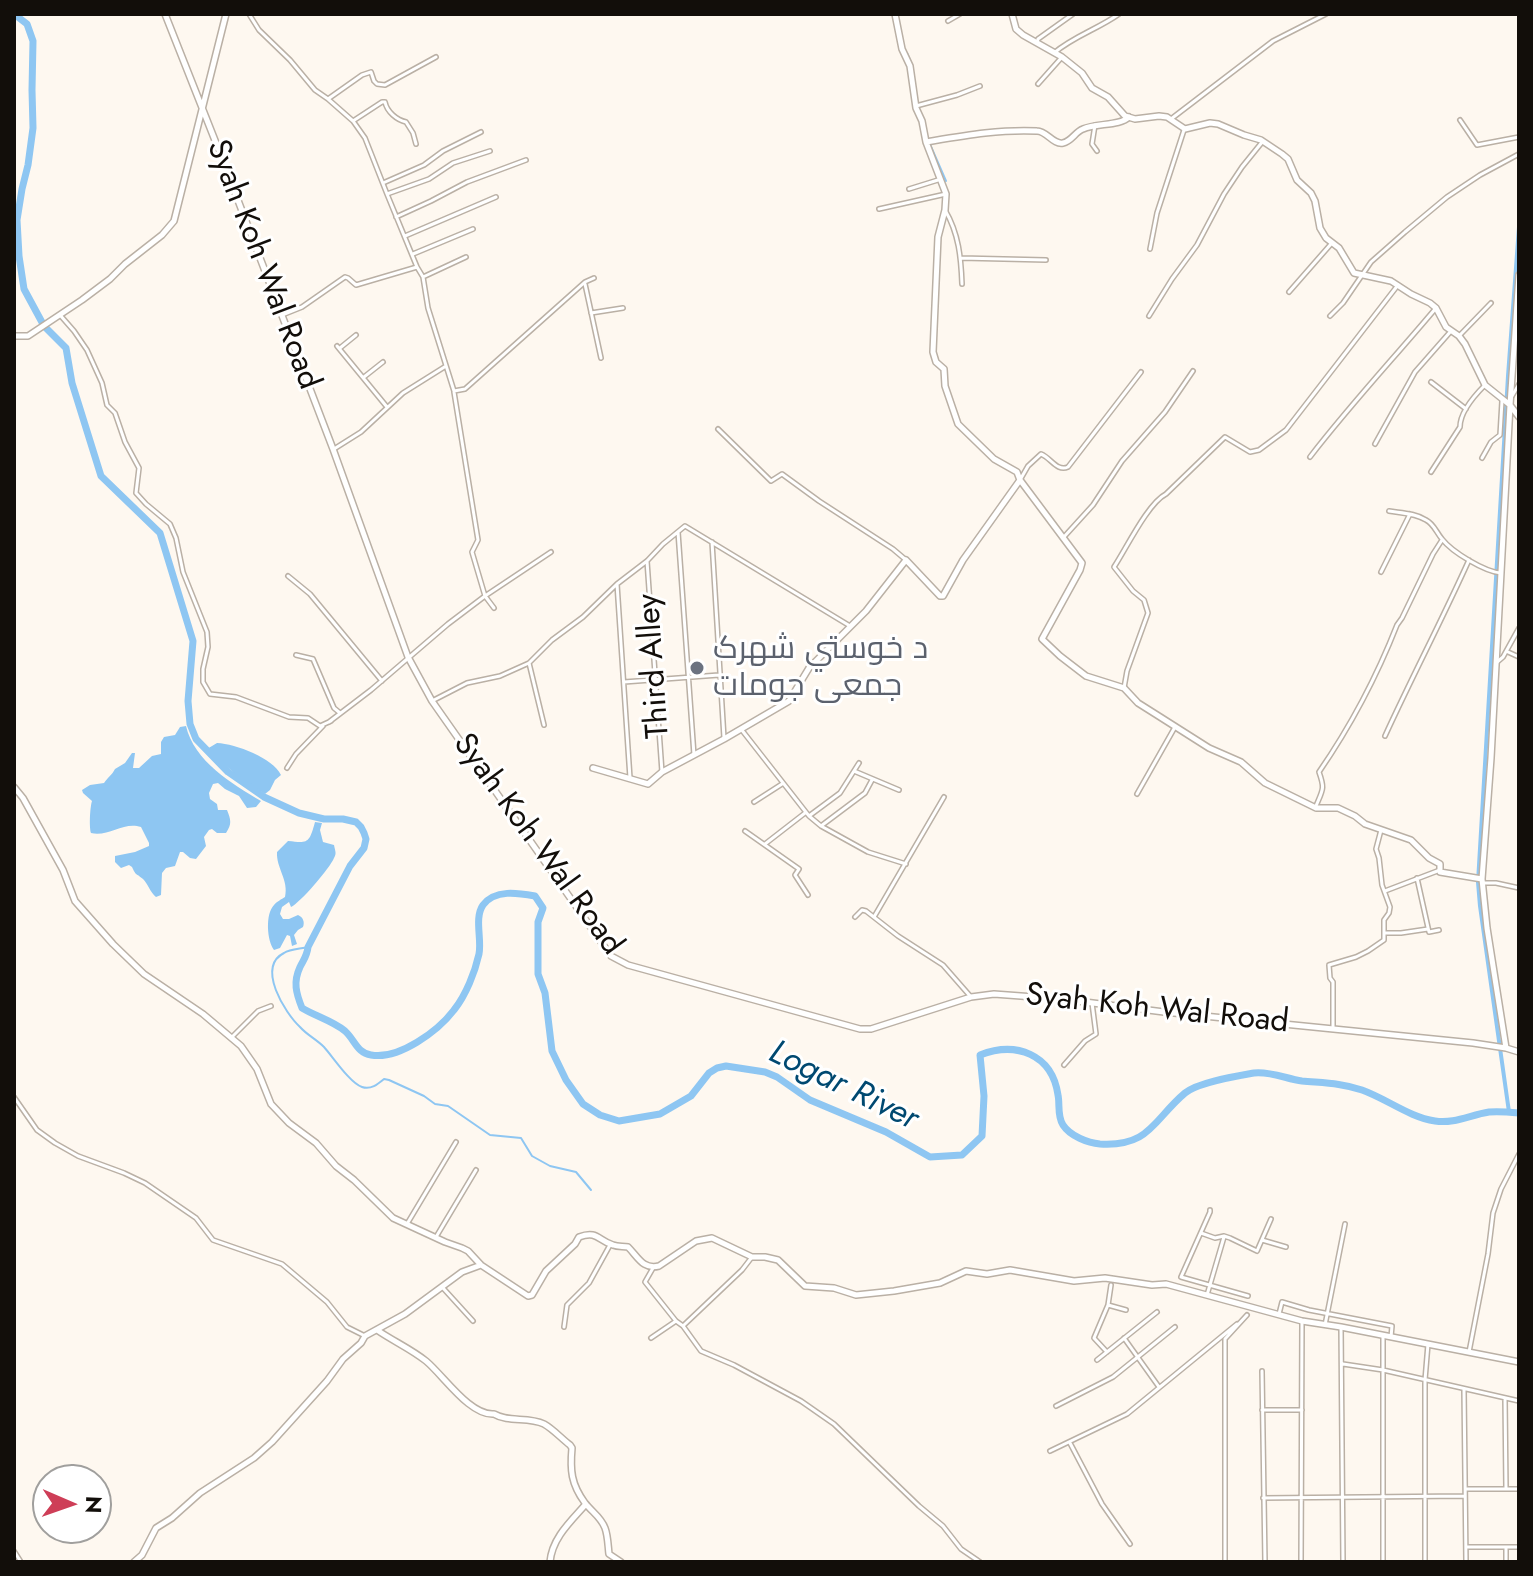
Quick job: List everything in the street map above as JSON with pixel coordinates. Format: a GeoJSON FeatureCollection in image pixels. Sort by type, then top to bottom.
{"type":"FeatureCollection","features":[{"type":"Feature","properties":{"kind":"street","name":"Syah Koh Wal Road"},"geometry":{"type":"LineString","coordinates":[[165,14],[333,449],[408,657],[432,701],[606,951],[619,962],[860,1029],[871,1029],[971,997],[994,994],[1314,1025],[1473,1043],[1519,1052]]}},
{"type":"Feature","properties":{"kind":"street"},"geometry":{"type":"LineString","coordinates":[[14,336],[35,333],[110,279],[174,221],[226,14]]}},
{"type":"Feature","properties":{"kind":"street"},"geometry":{"type":"LineString","coordinates":[[249,14],[259,30],[315,90],[353,121],[365,138],[423,277],[428,308],[454,391],[477,531],[478,540],[472,552],[485,596],[494,608]]}},
{"type":"Feature","properties":{"kind":"street"},"geometry":{"type":"LineString","coordinates":[[895,14],[902,49],[910,66],[916,106],[946,194],[938,237],[933,352],[936,362],[944,369],[945,386],[958,424],[994,459],[1017,472],[1082,563],[1042,639],[1086,676],[1124,688],[1138,703],[1209,748],[1241,762],[1265,783],[1319,810],[1338,808],[1365,824],[1411,840],[1440,864],[1440,870]]}},
{"type":"Feature","properties":{"kind":"street"},"geometry":{"type":"LineString","coordinates":[[948,21],[960,14]]}},
{"type":"Feature","properties":{"kind":"street"},"geometry":{"type":"LineString","coordinates":[[1012,14],[1016,29],[1062,57],[1082,73],[1092,88],[1108,97],[1119,111],[1129,117],[1146,119],[1159,116],[1171,119],[1185,129],[1213,123],[1263,141],[1288,159],[1297,180],[1315,201],[1320,228],[1326,238],[1339,248],[1354,273],[1398,285],[1436,308],[1442,322],[1459,336],[1470,351],[1485,385],[1507,402],[1519,417]]}},
{"type":"Feature","properties":{"kind":"street"},"geometry":{"type":"LineString","coordinates":[[1037,43],[1038,39],[1073,14]]}},
{"type":"Feature","properties":{"kind":"street"},"geometry":{"type":"LineString","coordinates":[[1054,53],[1065,43],[1102,26],[1119,14]]}},
{"type":"Feature","properties":{"kind":"street"},"geometry":{"type":"LineString","coordinates":[[1171,119],[1273,41],[1326,14]]}},
{"type":"Feature","properties":{"kind":"street"},"geometry":{"type":"LineString","coordinates":[[328,99],[362,75],[371,72],[377,84],[385,85],[436,57]]}},
{"type":"Feature","properties":{"kind":"street"},"geometry":{"type":"LineString","coordinates":[[1038,84],[1062,57]]}},
{"type":"Feature","properties":{"kind":"street"},"geometry":{"type":"LineString","coordinates":[[916,106],[980,86]]}},
{"type":"Feature","properties":{"kind":"street"},"geometry":{"type":"LineString","coordinates":[[353,121],[385,102],[400,121],[406,122],[416,144]]}},
{"type":"Feature","properties":{"kind":"street"},"geometry":{"type":"LineString","coordinates":[[929,142],[992,132],[1041,130],[1057,143],[1064,143],[1080,129],[1123,122],[1129,117]]}},
{"type":"Feature","properties":{"kind":"street"},"geometry":{"type":"LineString","coordinates":[[1460,120],[1477,145],[1519,137]]}},
{"type":"Feature","properties":{"kind":"street"},"geometry":{"type":"LineString","coordinates":[[1095,125],[1092,144],[1097,151]]}},
{"type":"Feature","properties":{"kind":"street"},"geometry":{"type":"LineString","coordinates":[[1150,249],[1157,213],[1185,129]]}},
{"type":"Feature","properties":{"kind":"street"},"geometry":{"type":"LineString","coordinates":[[383,183],[424,165],[443,151],[481,132]]}},
{"type":"Feature","properties":{"kind":"street"},"geometry":{"type":"LineString","coordinates":[[1149,316],[1197,245],[1224,194],[1263,141]]}},
{"type":"Feature","properties":{"kind":"street"},"geometry":{"type":"LineString","coordinates":[[387,194],[429,179],[453,163],[490,151]]}},
{"type":"Feature","properties":{"kind":"street"},"geometry":{"type":"LineString","coordinates":[[1330,316],[1343,303],[1371,262],[1447,197],[1519,154]]}},
{"type":"Feature","properties":{"kind":"street"},"geometry":{"type":"LineString","coordinates":[[396,217],[467,182],[526,160]]}},
{"type":"Feature","properties":{"kind":"street"},"geometry":{"type":"LineString","coordinates":[[909,189],[942,179]]}},
{"type":"Feature","properties":{"kind":"street"},"geometry":{"type":"LineString","coordinates":[[879,209],[946,194]]}},
{"type":"Feature","properties":{"kind":"street"},"geometry":{"type":"LineString","coordinates":[[405,236],[496,197]]}},
{"type":"Feature","properties":{"kind":"street"},"geometry":{"type":"LineString","coordinates":[[945,210],[961,252],[962,284]]}},
{"type":"Feature","properties":{"kind":"street"},"geometry":{"type":"LineString","coordinates":[[413,254],[473,229]]}},
{"type":"Feature","properties":{"kind":"street"},"geometry":{"type":"LineString","coordinates":[[1289,292],[1331,242]]}},
{"type":"Feature","properties":{"kind":"street"},"geometry":{"type":"LineString","coordinates":[[423,277],[466,257]]}},
{"type":"Feature","properties":{"kind":"street"},"geometry":{"type":"LineString","coordinates":[[961,258],[1046,260]]}},
{"type":"Feature","properties":{"kind":"street"},"geometry":{"type":"LineString","coordinates":[[281,315],[302,307],[345,277],[356,285],[417,267]]}},
{"type":"Feature","properties":{"kind":"street"},"geometry":{"type":"LineString","coordinates":[[1503,1048],[1480,880],[1496,663],[1507,402],[1519,275]]}},
{"type":"Feature","properties":{"kind":"street"},"geometry":{"type":"LineString","coordinates":[[454,391],[465,389],[585,282],[594,278]]}},
{"type":"Feature","properties":{"kind":"street"},"geometry":{"type":"LineString","coordinates":[[585,282],[601,358]]}},
{"type":"Feature","properties":{"kind":"street"},"geometry":{"type":"LineString","coordinates":[[1124,688],[1148,613],[1144,600],[1114,567],[1141,522],[1159,498],[1225,437],[1250,452],[1259,450],[1286,430],[1398,285]]}},
{"type":"Feature","properties":{"kind":"street"},"geometry":{"type":"LineString","coordinates":[[1459,336],[1491,303]]}},
{"type":"Feature","properties":{"kind":"street"},"geometry":{"type":"LineString","coordinates":[[591,313],[623,308]]}},
{"type":"Feature","properties":{"kind":"street"},"geometry":{"type":"LineString","coordinates":[[1310,457],[1344,412],[1436,308]]}},
{"type":"Feature","properties":{"kind":"street"},"geometry":{"type":"LineString","coordinates":[[60,315],[87,350],[102,383],[107,405],[115,413],[125,442],[139,468],[136,493],[170,524],[176,538],[183,572],[207,632],[203,682],[210,694],[236,697],[289,717],[308,718],[320,726],[331,721]]}},
{"type":"Feature","properties":{"kind":"street"},"geometry":{"type":"LineString","coordinates":[[1375,444],[1415,372],[1451,331]]}},
{"type":"Feature","properties":{"kind":"street"},"geometry":{"type":"LineString","coordinates":[[356,335],[338,348],[387,407]]}},
{"type":"Feature","properties":{"kind":"street"},"geometry":{"type":"LineString","coordinates":[[363,378],[383,362]]}},
{"type":"Feature","properties":{"kind":"street"},"geometry":{"type":"LineString","coordinates":[[333,449],[361,432],[403,393],[446,366]]}},
{"type":"Feature","properties":{"kind":"street"},"geometry":{"type":"LineString","coordinates":[[1063,538],[1093,505],[1122,461],[1165,412],[1193,371]]}},
{"type":"Feature","properties":{"kind":"street"},"geometry":{"type":"LineString","coordinates":[[718,429],[771,481],[782,474],[893,549],[943,596],[963,560],[1028,466],[1041,454],[1059,468],[1068,467],[1141,372]]}},
{"type":"Feature","properties":{"kind":"street"},"geometry":{"type":"LineString","coordinates":[[1431,382],[1466,409]]}},
{"type":"Feature","properties":{"kind":"street"},"geometry":{"type":"LineString","coordinates":[[1482,458],[1491,442],[1500,435],[1507,402],[1519,384]]}},
{"type":"Feature","properties":{"kind":"street"},"geometry":{"type":"LineString","coordinates":[[1431,472],[1460,427],[1460,419],[1466,409],[1485,385]]}},
{"type":"Feature","properties":{"kind":"street"},"geometry":{"type":"LineString","coordinates":[[1389,511],[1429,521],[1442,540],[1469,560],[1499,573]]}},
{"type":"Feature","properties":{"kind":"street"},"geometry":{"type":"LineString","coordinates":[[1381,572],[1410,514]]}},
{"type":"Feature","properties":{"kind":"street"},"geometry":{"type":"LineString","coordinates":[[432,701],[467,683],[500,676],[529,663],[687,526],[850,626]]}},
{"type":"Feature","properties":{"kind":"street"},"geometry":{"type":"LineString","coordinates":[[678,532],[694,755]]}},
{"type":"Feature","properties":{"kind":"street"},"geometry":{"type":"LineString","coordinates":[[1315,808],[1323,788],[1319,772],[1373,679],[1397,625],[1442,540]]}},
{"type":"Feature","properties":{"kind":"street"},"geometry":{"type":"LineString","coordinates":[[712,542],[724,739]]}},
{"type":"Feature","properties":{"kind":"street"},"geometry":{"type":"LineString","coordinates":[[287,768],[324,725],[382,681],[448,624],[551,552]]}},
{"type":"Feature","properties":{"kind":"street"},"geometry":{"type":"LineString","coordinates":[[593,768],[648,784],[662,772],[789,701],[809,668],[866,611],[906,560]]}},
{"type":"Feature","properties":{"kind":"street"},"geometry":{"type":"LineString","coordinates":[[1385,736],[1469,560]]}},
{"type":"Feature","properties":{"kind":"street","name":"Third Alley"},"geometry":{"type":"LineString","coordinates":[[647,561],[662,772]]}},
{"type":"Feature","properties":{"kind":"street"},"geometry":{"type":"LineString","coordinates":[[288,576],[310,594],[382,681]]}},
{"type":"Feature","properties":{"kind":"street"},"geometry":{"type":"LineString","coordinates":[[617,584],[631,779]]}},
{"type":"Feature","properties":{"kind":"street"},"geometry":{"type":"LineString","coordinates":[[1496,663],[1507,651],[1519,628]]}},
{"type":"Feature","properties":{"kind":"street"},"geometry":{"type":"LineString","coordinates":[[1507,651],[1519,657]]}},
{"type":"Feature","properties":{"kind":"street"},"geometry":{"type":"LineString","coordinates":[[296,655],[313,659],[334,708],[340,713]]}},
{"type":"Feature","properties":{"kind":"street"},"geometry":{"type":"LineString","coordinates":[[529,663],[544,725]]}},
{"type":"Feature","properties":{"kind":"street"},"geometry":{"type":"LineString","coordinates":[[624,682],[719,675]]}},
{"type":"Feature","properties":{"kind":"street"},"geometry":{"type":"LineString","coordinates":[[1137,794],[1175,727]]}},
{"type":"Feature","properties":{"kind":"street"},"geometry":{"type":"LineString","coordinates":[[741,729],[807,815],[868,852],[906,864]]}},
{"type":"Feature","properties":{"kind":"street"},"geometry":{"type":"LineString","coordinates":[[765,844],[840,793],[859,763]]}},
{"type":"Feature","properties":{"kind":"street"},"geometry":{"type":"LineString","coordinates":[[854,771],[899,790]]}},
{"type":"Feature","properties":{"kind":"street"},"geometry":{"type":"LineString","coordinates":[[821,826],[865,793],[872,780]]}},
{"type":"Feature","properties":{"kind":"street"},"geometry":{"type":"LineString","coordinates":[[754,802],[782,784]]}},
{"type":"Feature","properties":{"kind":"street"},"geometry":{"type":"LineString","coordinates":[[14,787],[63,870],[75,901],[144,974],[218,1025],[241,1046],[262,1079],[271,1104],[289,1123],[316,1143],[336,1166],[393,1218],[468,1251],[481,1265],[530,1296],[546,1271],[579,1237],[593,1234],[610,1245],[628,1247],[646,1267],[653,1268],[696,1241],[708,1237],[752,1257],[778,1260],[805,1286],[834,1288],[856,1295],[940,1283],[966,1271],[987,1274],[1010,1270],[1074,1281],[1105,1278],[1166,1284],[1302,1321],[1470,1349],[1519,1362]]}},
{"type":"Feature","properties":{"kind":"street"},"geometry":{"type":"LineString","coordinates":[[874,917],[944,797]]}},
{"type":"Feature","properties":{"kind":"street"},"geometry":{"type":"LineString","coordinates":[[1333,1029],[1333,982],[1329,965],[1368,951],[1384,940],[1384,920],[1390,907],[1376,849],[1381,830]]}},
{"type":"Feature","properties":{"kind":"street"},"geometry":{"type":"LineString","coordinates":[[745,831],[799,869],[795,875],[808,895]]}},
{"type":"Feature","properties":{"kind":"street"},"geometry":{"type":"LineString","coordinates":[[1440,870],[1519,888]]}},
{"type":"Feature","properties":{"kind":"street"},"geometry":{"type":"LineString","coordinates":[[1385,891],[1440,870]]}},
{"type":"Feature","properties":{"kind":"street"},"geometry":{"type":"LineString","coordinates":[[1417,878],[1428,929]]}},
{"type":"Feature","properties":{"kind":"street"},"geometry":{"type":"LineString","coordinates":[[855,917],[862,910],[874,917],[943,965],[971,997]]}},
{"type":"Feature","properties":{"kind":"street"},"geometry":{"type":"LineString","coordinates":[[1384,933],[1439,930]]}},
{"type":"Feature","properties":{"kind":"street"},"geometry":{"type":"LineString","coordinates":[[1064,1065],[1085,1041],[1096,1034],[1092,1003]]}},
{"type":"Feature","properties":{"kind":"street"},"geometry":{"type":"LineString","coordinates":[[231,1038],[258,1011],[271,1006]]}},
{"type":"Feature","properties":{"kind":"street"},"geometry":{"type":"LineString","coordinates":[[14,1097],[37,1130],[55,1143],[78,1156],[145,1183],[196,1218],[213,1240],[282,1264],[327,1302],[347,1327],[365,1336]]}},
{"type":"Feature","properties":{"kind":"street"},"geometry":{"type":"LineString","coordinates":[[407,1224],[456,1142]]}},
{"type":"Feature","properties":{"kind":"street"},"geometry":{"type":"LineString","coordinates":[[1470,1349],[1493,1213],[1519,1154]]}},
{"type":"Feature","properties":{"kind":"street"},"geometry":{"type":"LineString","coordinates":[[436,1237],[476,1170]]}},
{"type":"Feature","properties":{"kind":"street"},"geometry":{"type":"LineString","coordinates":[[1210,1210],[1181,1277],[1248,1296]]}},
{"type":"Feature","properties":{"kind":"street"},"geometry":{"type":"LineString","coordinates":[[1201,1233],[1215,1238],[1224,1236],[1257,1251],[1271,1219]]}},
{"type":"Feature","properties":{"kind":"street"},"geometry":{"type":"LineString","coordinates":[[1325,1325],[1345,1224]]}},
{"type":"Feature","properties":{"kind":"street"},"geometry":{"type":"LineString","coordinates":[[1207,1295],[1224,1236]]}},
{"type":"Feature","properties":{"kind":"street"},"geometry":{"type":"LineString","coordinates":[[1262,1240],[1286,1247]]}},
{"type":"Feature","properties":{"kind":"street"},"geometry":{"type":"LineString","coordinates":[[564,1327],[567,1305],[589,1283],[610,1245]]}},
{"type":"Feature","properties":{"kind":"street"},"geometry":{"type":"LineString","coordinates":[[683,1326],[752,1257]]}},
{"type":"Feature","properties":{"kind":"street"},"geometry":{"type":"LineString","coordinates":[[134,1562],[142,1555],[156,1528],[272,1442],[365,1336],[405,1314],[462,1272],[481,1265]]}},
{"type":"Feature","properties":{"kind":"street"},"geometry":{"type":"LineString","coordinates":[[653,1268],[645,1282],[701,1351],[801,1401],[834,1424],[943,1526],[961,1549],[980,1562]]}},
{"type":"Feature","properties":{"kind":"street"},"geometry":{"type":"LineString","coordinates":[[1107,1352],[1094,1338],[1108,1305],[1111,1285]]}},
{"type":"Feature","properties":{"kind":"street"},"geometry":{"type":"LineString","coordinates":[[442,1287],[473,1321]]}},
{"type":"Feature","properties":{"kind":"street"},"geometry":{"type":"LineString","coordinates":[[1279,1314],[1282,1302],[1392,1326],[1387,1336],[1383,1370],[1383,1562]]}},
{"type":"Feature","properties":{"kind":"street"},"geometry":{"type":"LineString","coordinates":[[1108,1305],[1126,1310]]}},
{"type":"Feature","properties":{"kind":"street"},"geometry":{"type":"LineString","coordinates":[[1225,1562],[1225,1339],[1254,1307]]}},
{"type":"Feature","properties":{"kind":"street"},"geometry":{"type":"LineString","coordinates":[[1097,1360],[1157,1312]]}},
{"type":"Feature","properties":{"kind":"street"},"geometry":{"type":"LineString","coordinates":[[1050,1451],[1127,1414],[1247,1315]]}},
{"type":"Feature","properties":{"kind":"street"},"geometry":{"type":"LineString","coordinates":[[651,1338],[676,1321]]}},
{"type":"Feature","properties":{"kind":"street"},"geometry":{"type":"LineString","coordinates":[[1301,1562],[1302,1321]]}},
{"type":"Feature","properties":{"kind":"street"},"geometry":{"type":"LineString","coordinates":[[1056,1406],[1113,1377],[1175,1327]]}},
{"type":"Feature","properties":{"kind":"street"},"geometry":{"type":"LineString","coordinates":[[1341,1327],[1343,1562]]}},
{"type":"Feature","properties":{"kind":"street"},"geometry":{"type":"LineString","coordinates":[[377,1330],[426,1361],[463,1399],[481,1411],[502,1419],[515,1418],[545,1424],[570,1445],[572,1477],[586,1504],[605,1528],[609,1554],[621,1562]]}},
{"type":"Feature","properties":{"kind":"street"},"geometry":{"type":"LineString","coordinates":[[1124,1338],[1159,1388]]}},
{"type":"Feature","properties":{"kind":"street"},"geometry":{"type":"LineString","coordinates":[[1425,1562],[1425,1380],[1428,1344]]}},
{"type":"Feature","properties":{"kind":"street"},"geometry":{"type":"LineString","coordinates":[[1341,1363],[1519,1401]]}},
{"type":"Feature","properties":{"kind":"street"},"geometry":{"type":"LineString","coordinates":[[1262,1371],[1265,1562]]}},
{"type":"Feature","properties":{"kind":"street"},"geometry":{"type":"LineString","coordinates":[[1464,1388],[1466,1562]]}},
{"type":"Feature","properties":{"kind":"street"},"geometry":{"type":"LineString","coordinates":[[1505,1398],[1506,1489]]}},
{"type":"Feature","properties":{"kind":"street"},"geometry":{"type":"LineString","coordinates":[[1261,1410],[1302,1410]]}},
{"type":"Feature","properties":{"kind":"street"},"geometry":{"type":"LineString","coordinates":[[1070,1443],[1102,1504],[1130,1544]]}},
{"type":"Feature","properties":{"kind":"street"},"geometry":{"type":"LineString","coordinates":[[1466,1489],[1519,1489]]}},
{"type":"Feature","properties":{"kind":"street"},"geometry":{"type":"LineString","coordinates":[[1263,1498],[1465,1496]]}},
{"type":"Feature","properties":{"kind":"street"},"geometry":{"type":"LineString","coordinates":[[550,1562],[559,1535],[586,1504]]}},
{"type":"Feature","properties":{"kind":"street"},"geometry":{"type":"LineString","coordinates":[[1466,1547],[1519,1547]]}},
{"type":"Feature","properties":{"kind":"street"},"geometry":{"type":"LineString","coordinates":[[1506,1547],[1506,1562]]}},
{"type":"Feature","properties":{"kind":"street"},"geometry":{"type":"LineString","coordinates":[[14,1551],[21,1562]]}},
{"type":"Feature","properties":{"kind":"water"},"geometry":{"type":"Polygon","coordinates":[[[186,726],[190,739],[206,761],[261,801],[256,807],[247,808],[239,796],[218,783],[213,784],[210,799],[217,804],[218,810],[227,810],[228,830],[217,833],[209,830],[204,837],[206,846],[196,859],[180,852],[175,866],[166,868],[162,873],[161,895],[156,897],[132,867],[121,868],[115,862],[115,856],[149,846],[141,827],[129,826],[91,833],[92,801],[82,790],[104,783],[132,753],[135,753],[133,768],[139,768],[152,756],[161,754],[164,737],[175,735],[180,727],[186,726]]]}},
{"type":"Feature","properties":{"kind":"water"},"geometry":{"type":"Polygon","coordinates":[[[217,743],[253,753],[270,763],[281,775],[265,794],[242,780],[207,749],[217,743]]]}},
{"type":"Feature","properties":{"kind":"water"},"geometry":{"type":"Polygon","coordinates":[[[315,822],[322,823],[323,842],[334,845],[335,855],[301,899],[291,907],[289,902],[282,907],[280,914],[283,919],[298,915],[304,925],[294,935],[297,944],[292,946],[287,935],[280,948],[274,950],[269,934],[269,915],[275,904],[285,897],[286,891],[277,852],[288,841],[307,840],[315,822]]]}},
{"type":"Feature","properties":{"kind":"waterway","name":"Logar River"},"geometry":{"type":"LineString","coordinates":[[14,14],[27,24],[33,41],[33,128],[17,220],[24,289],[44,326],[66,348],[72,383],[101,476],[160,533],[193,641],[188,701],[190,724],[196,739],[228,772],[264,797],[299,813],[356,822],[366,839],[364,848],[350,866],[308,947],[298,972],[296,988],[302,1008],[340,1027],[366,1054],[394,1053],[417,1042],[438,1027],[462,997],[479,954],[479,916],[483,905],[500,894],[521,894],[535,896],[543,908],[538,922],[538,974],[545,993],[552,1051],[566,1080],[583,1104],[600,1115],[619,1121],[660,1114],[691,1096],[709,1073],[726,1066],[777,1077],[810,1100],[886,1132],[930,1157],[962,1155],[982,1136],[984,1096],[980,1055],[1007,1050],[1030,1054],[1048,1069],[1059,1099],[1063,1125],[1080,1138],[1100,1144],[1117,1144],[1140,1136],[1191,1089],[1254,1073],[1355,1088],[1416,1116],[1435,1121],[1489,1112],[1519,1113]]}},
{"type":"Feature","properties":{"kind":"waterway"},"geometry":{"type":"LineString","coordinates":[[907,53],[912,65]]}},
{"type":"Feature","properties":{"kind":"waterway"},"geometry":{"type":"LineString","coordinates":[[929,142],[946,181]]}},
{"type":"Feature","properties":{"kind":"waterway"},"geometry":{"type":"LineString","coordinates":[[1509,1112],[1478,882],[1519,227]]}},
{"type":"Feature","properties":{"kind":"waterway"},"geometry":{"type":"LineString","coordinates":[[308,947],[286,952],[276,960],[273,968],[276,990],[294,1020],[324,1047],[352,1080],[368,1088],[384,1079],[389,1080],[435,1104],[448,1106],[490,1135],[521,1138],[532,1156],[550,1166],[576,1172],[591,1190]]}},
{"type":"Feature","properties":{"kind":"place","name":"د خوستي شهرک جمعی جومات"},"geometry":{"type":"Point","coordinates":[697,668]}}]}
